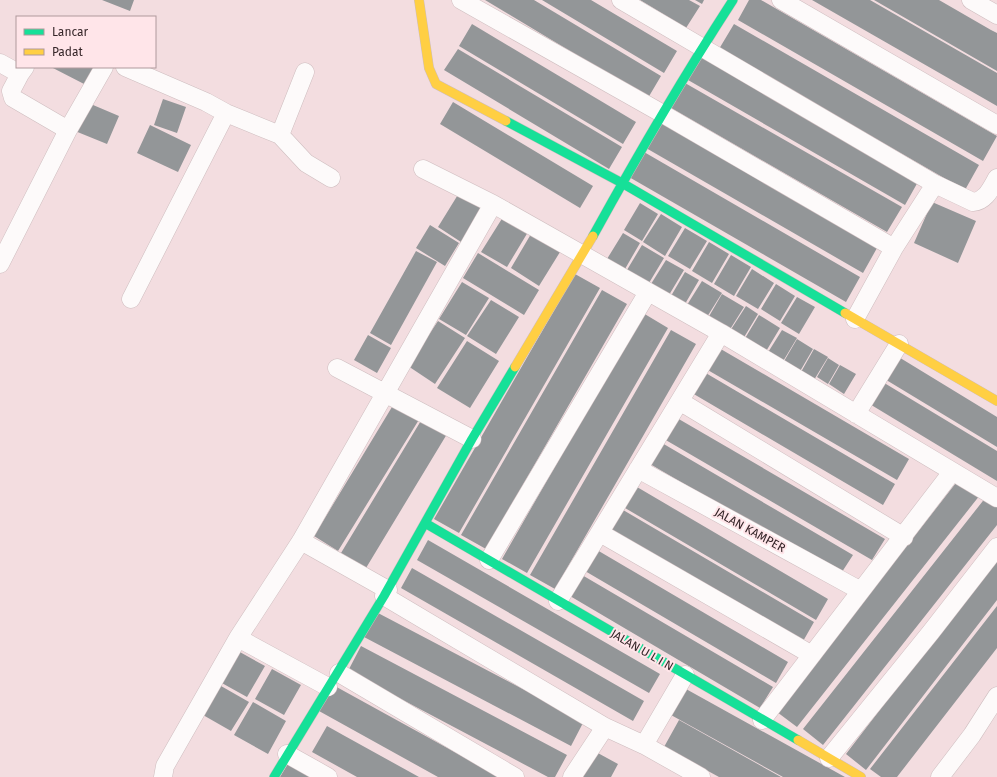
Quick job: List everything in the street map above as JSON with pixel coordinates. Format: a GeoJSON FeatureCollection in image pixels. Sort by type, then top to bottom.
{"type":"FeatureCollection","features":[{"type":"Feature","properties":{"kind":"street"},"geometry":{"type":"LineString","coordinates":[[419,0],[429,68],[436,84],[622,184],[997,401]]}},
{"type":"Feature","properties":{"kind":"street"},"geometry":{"type":"LineString","coordinates":[[621,0],[935,184],[973,202],[979,201],[990,192],[997,178]]}},
{"type":"Feature","properties":{"kind":"street"},"geometry":{"type":"LineString","coordinates":[[274,777],[386,593],[472,439],[583,254],[622,184],[702,48],[733,0]]}},
{"type":"Feature","properties":{"kind":"street"},"geometry":{"type":"LineString","coordinates":[[781,0],[997,126]]}},
{"type":"Feature","properties":{"kind":"street"},"geometry":{"type":"LineString","coordinates":[[971,0],[997,15]]}},
{"type":"Feature","properties":{"kind":"street"},"geometry":{"type":"LineString","coordinates":[[470,2],[894,248]]}},
{"type":"Feature","properties":{"kind":"street"},"geometry":{"type":"LineString","coordinates":[[0,63],[22,71],[11,91],[13,98],[68,130]]}},
{"type":"Feature","properties":{"kind":"street"},"geometry":{"type":"LineString","coordinates":[[0,264],[68,130],[103,68]]}},
{"type":"Feature","properties":{"kind":"street"},"geometry":{"type":"LineString","coordinates":[[127,68],[226,113],[280,135],[306,162],[332,178]]}},
{"type":"Feature","properties":{"kind":"street"},"geometry":{"type":"LineString","coordinates":[[280,135],[305,72]]}},
{"type":"Feature","properties":{"kind":"street"},"geometry":{"type":"LineString","coordinates":[[131,298],[226,113]]}},
{"type":"Feature","properties":{"kind":"street"},"geometry":{"type":"LineString","coordinates":[[423,169],[493,204],[721,333],[997,498]]}},
{"type":"Feature","properties":{"kind":"street"},"geometry":{"type":"LineString","coordinates":[[855,320],[894,248],[935,184]]}},
{"type":"Feature","properties":{"kind":"street"},"geometry":{"type":"LineString","coordinates":[[163,777],[165,766],[238,638],[300,541],[493,204]]}},
{"type":"Feature","properties":{"kind":"street"},"geometry":{"type":"LineString","coordinates":[[489,560],[648,292]]}},
{"type":"Feature","properties":{"kind":"street"},"geometry":{"type":"LineString","coordinates":[[558,601],[638,469],[681,402],[721,333]]}},
{"type":"Feature","properties":{"kind":"street"},"geometry":{"type":"LineString","coordinates":[[856,414],[899,344]]}},
{"type":"Feature","properties":{"kind":"street"},"geometry":{"type":"LineString","coordinates":[[337,368],[472,439]]}},
{"type":"Feature","properties":{"kind":"street"},"geometry":{"type":"LineString","coordinates":[[681,402],[904,537]]}},
{"type":"Feature","properties":{"kind":"street","name":"JALAN KAMPER"},"geometry":{"type":"LineString","coordinates":[[638,469],[861,591]]}},
{"type":"Feature","properties":{"kind":"street"},"geometry":{"type":"LineString","coordinates":[[762,720],[904,537],[952,472]]}},
{"type":"Feature","properties":{"kind":"street","name":"JALAN U L I N"},"geometry":{"type":"LineString","coordinates":[[425,523],[861,777]]}},
{"type":"Feature","properties":{"kind":"street"},"geometry":{"type":"LineString","coordinates":[[600,533],[812,655]]}},
{"type":"Feature","properties":{"kind":"street"},"geometry":{"type":"LineString","coordinates":[[300,541],[605,727],[644,745],[678,771],[701,777]]}},
{"type":"Feature","properties":{"kind":"street"},"geometry":{"type":"LineString","coordinates":[[829,758],[931,632],[997,547]]}},
{"type":"Feature","properties":{"kind":"street"},"geometry":{"type":"LineString","coordinates":[[238,638],[334,680],[515,777]]}},
{"type":"Feature","properties":{"kind":"street"},"geometry":{"type":"LineString","coordinates":[[644,745],[685,674]]}},
{"type":"Feature","properties":{"kind":"street"},"geometry":{"type":"LineString","coordinates":[[940,777],[972,735],[997,696]]}},
{"type":"Feature","properties":{"kind":"street"},"geometry":{"type":"LineString","coordinates":[[572,777],[605,727]]}},
{"type":"Feature","properties":{"kind":"street"},"geometry":{"type":"LineString","coordinates":[[287,754],[328,777]]}},
{"type":"Feature","properties":{"kind":"building"},"geometry":{"type":"Polygon","coordinates":[[[102,0],[134,0],[130,11],[102,0]]]}},
{"type":"Feature","properties":{"kind":"building"},"geometry":{"type":"Polygon","coordinates":[[[485,0],[534,0],[661,76],[648,98],[485,0]]]}},
{"type":"Feature","properties":{"kind":"building"},"geometry":{"type":"Polygon","coordinates":[[[542,0],[591,0],[677,51],[664,73],[542,0]]]}},
{"type":"Feature","properties":{"kind":"building"},"geometry":{"type":"Polygon","coordinates":[[[640,0],[689,0],[700,6],[686,28],[640,0]]]}},
{"type":"Feature","properties":{"kind":"building"},"geometry":{"type":"Polygon","coordinates":[[[695,0],[704,0],[702,4],[695,0]]]}},
{"type":"Feature","properties":{"kind":"building"},"geometry":{"type":"Polygon","coordinates":[[[749,0],[761,0],[997,136],[983,161],[738,20],[749,0]]]}},
{"type":"Feature","properties":{"kind":"building"},"geometry":{"type":"Polygon","coordinates":[[[812,0],[870,0],[997,73],[997,106],[812,0]]]}},
{"type":"Feature","properties":{"kind":"building"},"geometry":{"type":"Polygon","coordinates":[[[874,0],[939,0],[997,33],[997,71],[874,0]]]}},
{"type":"Feature","properties":{"kind":"building"},"geometry":{"type":"Polygon","coordinates":[[[472,24],[636,122],[623,144],[459,46],[472,24]]]}},
{"type":"Feature","properties":{"kind":"building"},"geometry":{"type":"Polygon","coordinates":[[[734,24],[979,165],[965,190],[719,49],[734,24]]]}},
{"type":"Feature","properties":{"kind":"building"},"geometry":{"type":"Polygon","coordinates":[[[458,49],[622,147],[609,169],[444,70],[458,49]]]}},
{"type":"Feature","properties":{"kind":"building"},"geometry":{"type":"Polygon","coordinates":[[[703,55],[919,180],[905,205],[688,80],[703,55]]]}},
{"type":"Feature","properties":{"kind":"building"},"geometry":{"type":"Polygon","coordinates":[[[53,68],[95,68],[86,85],[53,68]]]}},
{"type":"Feature","properties":{"kind":"building"},"geometry":{"type":"Polygon","coordinates":[[[685,83],[902,207],[887,232],[671,108],[685,83]]]}},
{"type":"Feature","properties":{"kind":"building"},"geometry":{"type":"Polygon","coordinates":[[[163,99],[186,107],[177,133],[154,125],[163,99]]]}},
{"type":"Feature","properties":{"kind":"building"},"geometry":{"type":"Polygon","coordinates":[[[86,102],[119,116],[107,144],[75,131],[86,102]]]}},
{"type":"Feature","properties":{"kind":"building"},"geometry":{"type":"Polygon","coordinates":[[[453,102],[593,186],[580,208],[440,124],[453,102]]]}},
{"type":"Feature","properties":{"kind":"building"},"geometry":{"type":"Polygon","coordinates":[[[661,123],[877,248],[863,273],[646,148],[661,123]]]}},
{"type":"Feature","properties":{"kind":"building"},"geometry":{"type":"Polygon","coordinates":[[[150,125],[191,145],[178,172],[137,153],[150,125]]]}},
{"type":"Feature","properties":{"kind":"building"},"geometry":{"type":"Polygon","coordinates":[[[644,152],[860,277],[846,302],[629,177],[644,152]]]}},
{"type":"Feature","properties":{"kind":"building"},"geometry":{"type":"Polygon","coordinates":[[[459,193],[482,207],[461,242],[438,227],[459,193]]]}},
{"type":"Feature","properties":{"kind":"building"},"geometry":{"type":"Polygon","coordinates":[[[932,202],[976,221],[958,263],[914,243],[932,202]]]}},
{"type":"Feature","properties":{"kind":"building"},"geometry":{"type":"Polygon","coordinates":[[[640,203],[658,214],[642,241],[624,230],[640,203]]]}},
{"type":"Feature","properties":{"kind":"building"},"geometry":{"type":"Polygon","coordinates":[[[661,214],[682,227],[665,256],[643,242],[661,214]]]}},
{"type":"Feature","properties":{"kind":"building"},"geometry":{"type":"Polygon","coordinates":[[[503,217],[528,232],[507,267],[481,252],[503,217]]]}},
{"type":"Feature","properties":{"kind":"building"},"geometry":{"type":"Polygon","coordinates":[[[430,225],[459,243],[445,266],[416,248],[430,225]]]}},
{"type":"Feature","properties":{"kind":"building"},"geometry":{"type":"Polygon","coordinates":[[[685,228],[707,241],[690,269],[668,256],[685,228]]]}},
{"type":"Feature","properties":{"kind":"building"},"geometry":{"type":"Polygon","coordinates":[[[623,233],[640,243],[625,269],[607,259],[623,233]]]}},
{"type":"Feature","properties":{"kind":"building"},"geometry":{"type":"Polygon","coordinates":[[[531,234],[560,252],[539,286],[511,268],[531,234]]]}},
{"type":"Feature","properties":{"kind":"building"},"geometry":{"type":"Polygon","coordinates":[[[709,242],[729,254],[712,283],[692,271],[709,242]]]}},
{"type":"Feature","properties":{"kind":"building"},"geometry":{"type":"Polygon","coordinates":[[[642,245],[664,258],[649,283],[627,270],[642,245]]]}},
{"type":"Feature","properties":{"kind":"building"},"geometry":{"type":"Polygon","coordinates":[[[416,251],[437,262],[391,345],[370,333],[416,251]]]}},
{"type":"Feature","properties":{"kind":"building"},"geometry":{"type":"Polygon","coordinates":[[[478,253],[539,290],[524,315],[463,278],[478,253]]]}},
{"type":"Feature","properties":{"kind":"building"},"geometry":{"type":"Polygon","coordinates":[[[731,255],[751,267],[734,296],[714,284],[731,255]]]}},
{"type":"Feature","properties":{"kind":"building"},"geometry":{"type":"Polygon","coordinates":[[[666,260],[684,270],[669,295],[651,284],[666,260]]]}},
{"type":"Feature","properties":{"kind":"building"},"geometry":{"type":"Polygon","coordinates":[[[752,269],[774,283],[758,309],[736,296],[752,269]]]}},
{"type":"Feature","properties":{"kind":"building"},"geometry":{"type":"Polygon","coordinates":[[[685,272],[699,280],[685,304],[671,296],[685,272]]]}},
{"type":"Feature","properties":{"kind":"building"},"geometry":{"type":"Polygon","coordinates":[[[575,274],[600,288],[459,533],[434,519],[575,274]]]}},
{"type":"Feature","properties":{"kind":"building"},"geometry":{"type":"Polygon","coordinates":[[[702,281],[722,293],[707,317],[687,305],[702,281]]]}},
{"type":"Feature","properties":{"kind":"building"},"geometry":{"type":"Polygon","coordinates":[[[462,282],[489,298],[466,335],[439,319],[462,282]]]}},
{"type":"Feature","properties":{"kind":"building"},"geometry":{"type":"Polygon","coordinates":[[[776,284],[795,296],[780,321],[761,309],[776,284]]]}},
{"type":"Feature","properties":{"kind":"building"},"geometry":{"type":"Polygon","coordinates":[[[602,290],[627,304],[486,549],[461,535],[602,290]]]}},
{"type":"Feature","properties":{"kind":"building"},"geometry":{"type":"Polygon","coordinates":[[[722,294],[744,307],[729,331],[708,318],[722,294]]]}},
{"type":"Feature","properties":{"kind":"building"},"geometry":{"type":"Polygon","coordinates":[[[797,297],[815,307],[799,334],[781,323],[797,297]]]}},
{"type":"Feature","properties":{"kind":"building"},"geometry":{"type":"Polygon","coordinates":[[[491,300],[519,317],[496,354],[467,336],[491,300]]]}},
{"type":"Feature","properties":{"kind":"building"},"geometry":{"type":"Polygon","coordinates":[[[746,306],[758,314],[743,339],[730,331],[746,306]]]}},
{"type":"Feature","properties":{"kind":"building"},"geometry":{"type":"Polygon","coordinates":[[[643,313],[668,328],[527,573],[502,559],[643,313]]]}},
{"type":"Feature","properties":{"kind":"building"},"geometry":{"type":"Polygon","coordinates":[[[759,315],[780,328],[765,353],[744,340],[759,315]]]}},
{"type":"Feature","properties":{"kind":"building"},"geometry":{"type":"Polygon","coordinates":[[[438,321],[465,338],[435,384],[408,366],[438,321]]]}},
{"type":"Feature","properties":{"kind":"building"},"geometry":{"type":"Polygon","coordinates":[[[671,330],[696,344],[555,589],[530,575],[671,330]]]}},
{"type":"Feature","properties":{"kind":"building"},"geometry":{"type":"Polygon","coordinates":[[[782,330],[797,338],[782,363],[767,354],[782,330]]]}},
{"type":"Feature","properties":{"kind":"building"},"geometry":{"type":"Polygon","coordinates":[[[368,335],[391,348],[377,373],[354,360],[368,335]]]}},
{"type":"Feature","properties":{"kind":"building"},"geometry":{"type":"Polygon","coordinates":[[[797,339],[813,349],[799,373],[783,363],[797,339]]]}},
{"type":"Feature","properties":{"kind":"building"},"geometry":{"type":"Polygon","coordinates":[[[467,341],[499,361],[470,408],[437,388],[467,341]]]}},
{"type":"Feature","properties":{"kind":"building"},"geometry":{"type":"Polygon","coordinates":[[[719,348],[909,459],[897,480],[706,369],[719,348]]]}},
{"type":"Feature","properties":{"kind":"building"},"geometry":{"type":"Polygon","coordinates":[[[814,349],[828,357],[814,380],[801,372],[814,349]]]}},
{"type":"Feature","properties":{"kind":"building"},"geometry":{"type":"Polygon","coordinates":[[[897,356],[997,417],[997,447],[883,378],[897,356]]]}},
{"type":"Feature","properties":{"kind":"building"},"geometry":{"type":"Polygon","coordinates":[[[828,358],[839,365],[828,384],[817,377],[828,358]]]}},
{"type":"Feature","properties":{"kind":"building"},"geometry":{"type":"Polygon","coordinates":[[[840,365],[856,374],[844,394],[829,384],[840,365]]]}},
{"type":"Feature","properties":{"kind":"building"},"geometry":{"type":"Polygon","coordinates":[[[704,372],[895,484],[883,505],[692,393],[704,372]]]}},
{"type":"Feature","properties":{"kind":"building"},"geometry":{"type":"Polygon","coordinates":[[[881,381],[997,451],[997,481],[868,403],[881,381]]]}},
{"type":"Feature","properties":{"kind":"building"},"geometry":{"type":"Polygon","coordinates":[[[395,402],[420,418],[338,551],[314,536],[395,402]]]}},
{"type":"Feature","properties":{"kind":"building"},"geometry":{"type":"Polygon","coordinates":[[[677,418],[885,539],[872,560],[664,439],[677,418]]]}},
{"type":"Feature","properties":{"kind":"building"},"geometry":{"type":"Polygon","coordinates":[[[422,419],[447,434],[366,568],[341,553],[422,419]]]}},
{"type":"Feature","properties":{"kind":"building"},"geometry":{"type":"Polygon","coordinates":[[[662,443],[853,555],[840,575],[650,464],[662,443]]]}},
{"type":"Feature","properties":{"kind":"building"},"geometry":{"type":"Polygon","coordinates":[[[959,479],[980,495],[797,727],[777,712],[959,479]]]}},
{"type":"Feature","properties":{"kind":"building"},"geometry":{"type":"Polygon","coordinates":[[[637,487],[828,599],[816,620],[625,508],[637,487]]]}},
{"type":"Feature","properties":{"kind":"building"},"geometry":{"type":"Polygon","coordinates":[[[986,497],[997,505],[997,525],[823,745],[803,729],[986,497]]]}},
{"type":"Feature","properties":{"kind":"building"},"geometry":{"type":"Polygon","coordinates":[[[618,507],[814,622],[802,643],[606,528],[618,507]]]}},
{"type":"Feature","properties":{"kind":"building"},"geometry":{"type":"Polygon","coordinates":[[[428,540],[660,674],[649,693],[417,560],[428,540]]]}},
{"type":"Feature","properties":{"kind":"building"},"geometry":{"type":"Polygon","coordinates":[[[597,550],[788,662],[776,683],[585,571],[597,550]]]}},
{"type":"Feature","properties":{"kind":"building"},"geometry":{"type":"Polygon","coordinates":[[[997,557],[997,600],[866,770],[846,754],[997,557]]]}},
{"type":"Feature","properties":{"kind":"building"},"geometry":{"type":"Polygon","coordinates":[[[412,568],[644,701],[633,721],[401,588],[412,568]]]}},
{"type":"Feature","properties":{"kind":"building"},"geometry":{"type":"Polygon","coordinates":[[[582,575],[773,687],[760,708],[570,596],[582,575]]]}},
{"type":"Feature","properties":{"kind":"building"},"geometry":{"type":"Polygon","coordinates":[[[997,606],[997,648],[897,777],[881,777],[870,769],[997,606]]]}},
{"type":"Feature","properties":{"kind":"building"},"geometry":{"type":"Polygon","coordinates":[[[378,613],[584,721],[571,746],[364,637],[378,613]]]}},
{"type":"Feature","properties":{"kind":"building"},"geometry":{"type":"Polygon","coordinates":[[[361,646],[567,755],[555,777],[548,777],[348,671],[361,646]]]}},
{"type":"Feature","properties":{"kind":"building"},"geometry":{"type":"Polygon","coordinates":[[[238,651],[265,666],[247,697],[220,682],[238,651]]]}},
{"type":"Feature","properties":{"kind":"building"},"geometry":{"type":"Polygon","coordinates":[[[272,669],[301,685],[284,715],[255,699],[272,669]]]}},
{"type":"Feature","properties":{"kind":"building"},"geometry":{"type":"Polygon","coordinates":[[[333,685],[499,777],[438,777],[319,711],[333,685]]]}},
{"type":"Feature","properties":{"kind":"building"},"geometry":{"type":"Polygon","coordinates":[[[221,686],[249,702],[231,731],[203,715],[221,686]]]}},
{"type":"Feature","properties":{"kind":"building"},"geometry":{"type":"Polygon","coordinates":[[[686,689],[845,777],[783,777],[671,715],[686,689]]]}},
{"type":"Feature","properties":{"kind":"building"},"geometry":{"type":"Polygon","coordinates":[[[253,702],[286,721],[268,754],[234,735],[253,702]]]}},
{"type":"Feature","properties":{"kind":"building"},"geometry":{"type":"Polygon","coordinates":[[[679,720],[781,777],[719,777],[664,747],[679,720]]]}},
{"type":"Feature","properties":{"kind":"building"},"geometry":{"type":"Polygon","coordinates":[[[327,726],[419,777],[357,777],[312,752],[327,726]]]}},
{"type":"Feature","properties":{"kind":"building"},"geometry":{"type":"Polygon","coordinates":[[[596,752],[618,764],[611,777],[583,777],[596,752]]]}},
{"type":"Feature","properties":{"kind":"building"},"geometry":{"type":"Polygon","coordinates":[[[289,762],[316,777],[280,777],[289,762]]]}},
{"type":"Feature","properties":{"kind":"traffic: fast"},"geometry":{"type":"LineString","coordinates":[[593,236],[626,176],[696,58],[733,0]]}},
{"type":"Feature","properties":{"kind":"traffic: fast"},"geometry":{"type":"LineString","coordinates":[[506,121],[622,183],[845,313]]}},
{"type":"Feature","properties":{"kind":"traffic: fast"},"geometry":{"type":"LineString","coordinates":[[274,777],[384,596],[472,439],[515,367]]}},
{"type":"Feature","properties":{"kind":"traffic: fast"},"geometry":{"type":"LineString","coordinates":[[425,523],[798,740]]}},
{"type":"Feature","properties":{"kind":"traffic: slow"},"geometry":{"type":"LineString","coordinates":[[419,0],[429,68],[436,84],[506,121]]}},
{"type":"Feature","properties":{"kind":"traffic: slow"},"geometry":{"type":"LineString","coordinates":[[515,367],[593,236]]}},
{"type":"Feature","properties":{"kind":"traffic: slow"},"geometry":{"type":"LineString","coordinates":[[845,313],[997,401]]}},
{"type":"Feature","properties":{"kind":"traffic: slow"},"geometry":{"type":"LineString","coordinates":[[798,740],[861,777]]}}]}
